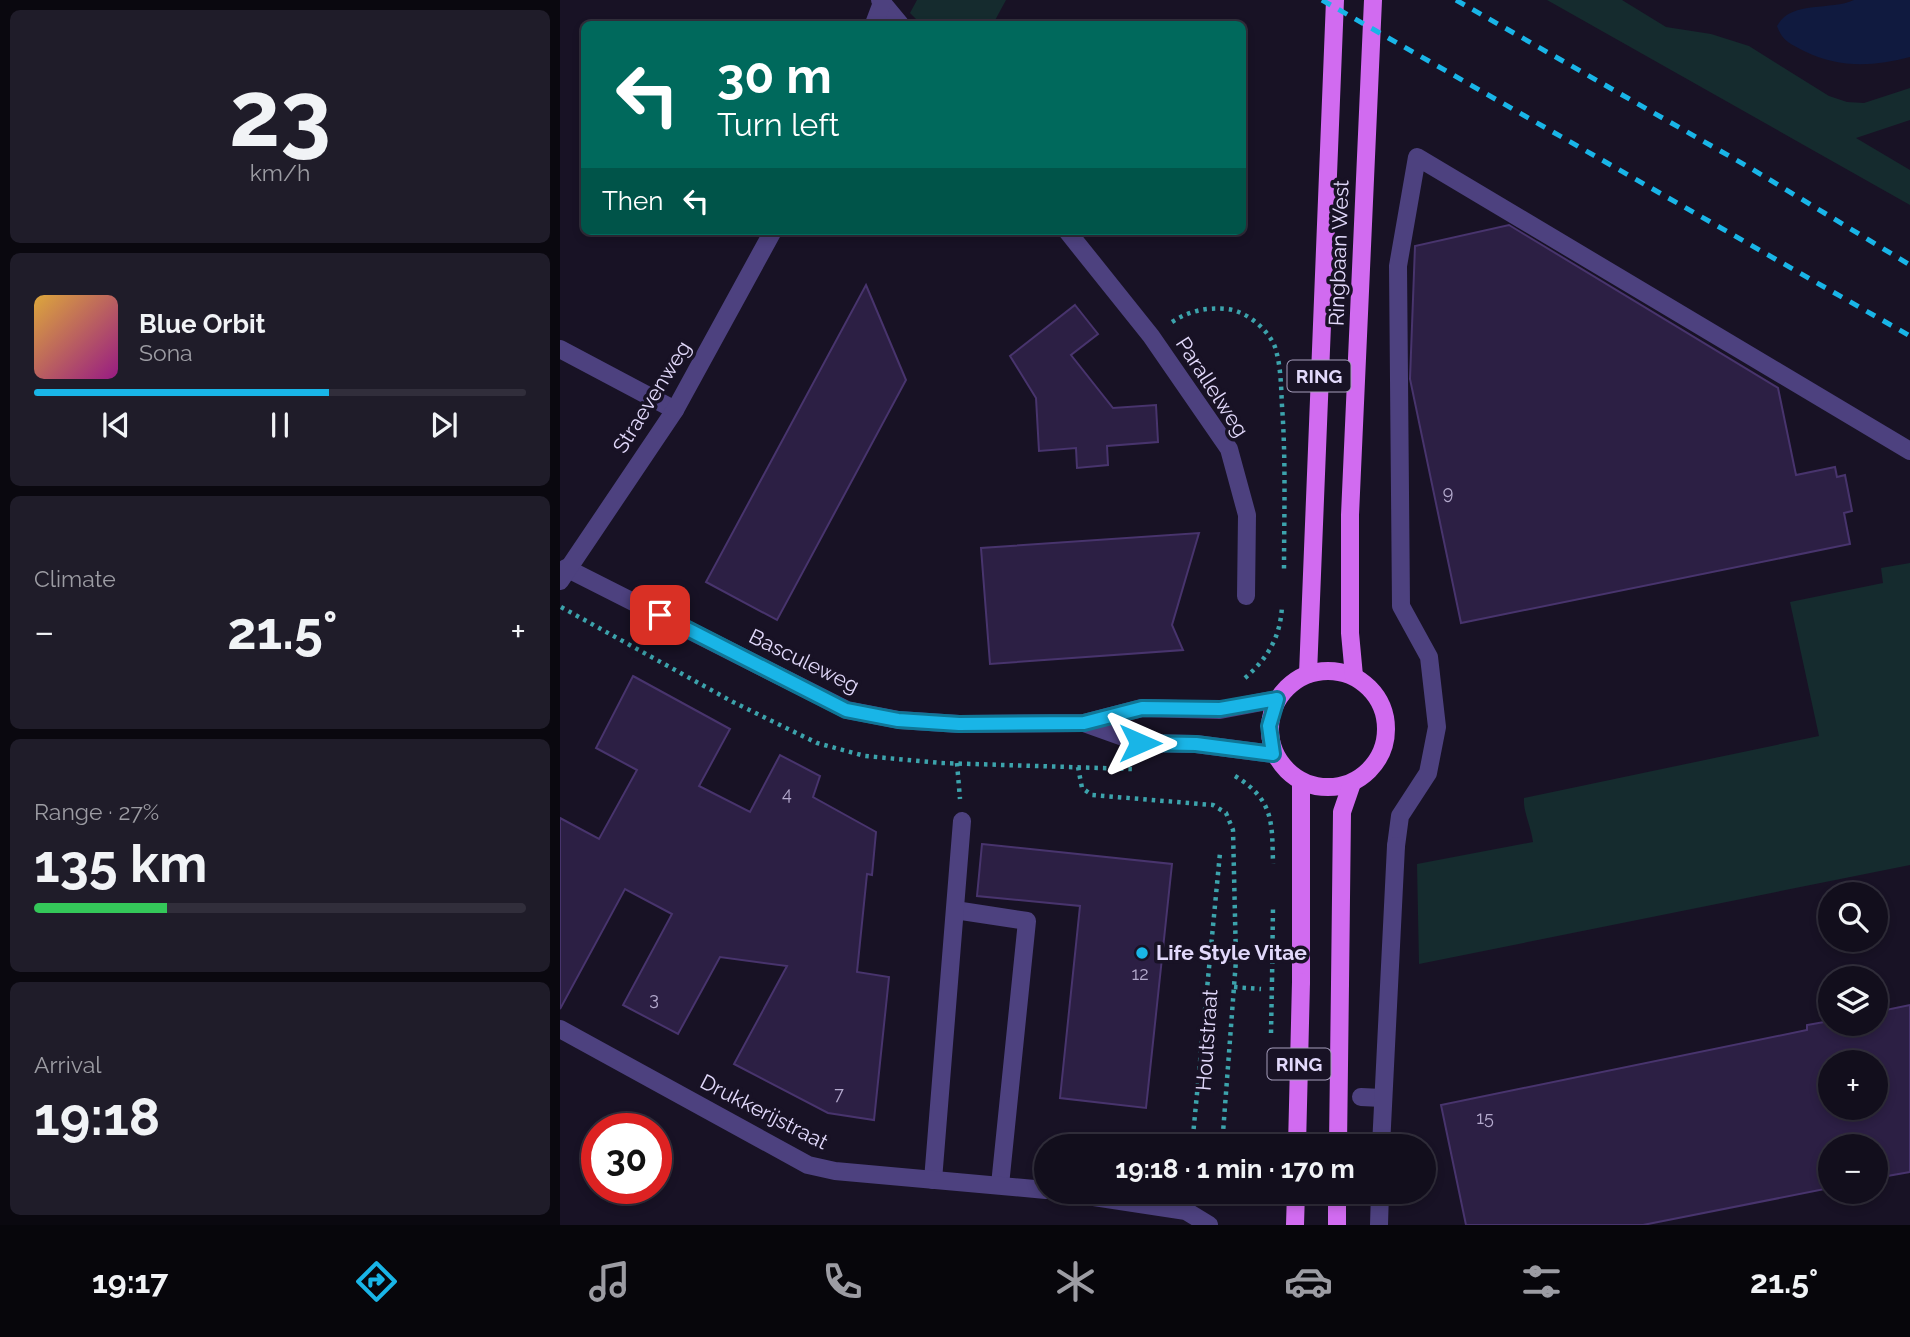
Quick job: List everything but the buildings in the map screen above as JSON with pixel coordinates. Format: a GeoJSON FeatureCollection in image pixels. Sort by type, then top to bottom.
{"type":"FeatureCollection","features":[{"type":"Feature","properties":{"kind":"main road","name":"Ringbaan West"},"geometry":{"type":"LineString","coordinates":[[1308,674],[1335,0]]}},
{"type":"Feature","properties":{"kind":"main road","name":"Ringbaan West"},"geometry":{"type":"LineString","coordinates":[[1354,676],[1350,633],[1350,515],[1373,0]]}},
{"type":"Feature","properties":{"kind":"main road"},"geometry":{"type":"LineString","coordinates":[[1331,670],[1354,676],[1374,693],[1386,717],[1385,744],[1373,767],[1352,783],[1326,789],[1301,783],[1285,770],[1273,754],[1269,726],[1277,699],[1290,684],[1308,674],[1331,670]]}},
{"type":"Feature","properties":{"kind":"main road","name":"RING"},"geometry":{"type":"LineString","coordinates":[[1297,1134],[1301,982],[1301,783]]}},
{"type":"Feature","properties":{"kind":"main road","name":"RING"},"geometry":{"type":"LineString","coordinates":[[1338,1134],[1342,812],[1352,783]]}},
{"type":"Feature","properties":{"kind":"main road"},"geometry":{"type":"LineString","coordinates":[[1295,1225],[1296,1204]]}},
{"type":"Feature","properties":{"kind":"main road"},"geometry":{"type":"LineString","coordinates":[[1337,1225],[1338,1204]]}},
{"type":"Feature","properties":{"kind":"street"},"geometry":{"type":"LineString","coordinates":[[875,21],[881,1]]}},
{"type":"Feature","properties":{"kind":"street"},"geometry":{"type":"LineString","coordinates":[[881,1],[898,21]]}},
{"type":"Feature","properties":{"kind":"street"},"geometry":{"type":"LineString","coordinates":[[1381,1134],[1399,817],[1428,773],[1437,727],[1429,657],[1401,606],[1398,266],[1417,157],[1910,451]]}},
{"type":"Feature","properties":{"kind":"street","name":"Straevenweg"},"geometry":{"type":"LineString","coordinates":[[563,575],[675,410],[771,235]]}},
{"type":"Feature","properties":{"kind":"street","name":"Parallelweg"},"geometry":{"type":"LineString","coordinates":[[1070,235],[1151,336],[1229,449],[1247,515],[1246,596]]}},
{"type":"Feature","properties":{"kind":"street"},"geometry":{"type":"LineString","coordinates":[[560,349],[675,410]]}},
{"type":"Feature","properties":{"kind":"street","name":"Basculeweg"},"geometry":{"type":"LineString","coordinates":[[563,575],[846,710],[898,720],[959,724],[1084,723],[1142,708],[1220,709],[1277,699]]}},
{"type":"Feature","properties":{"kind":"street","name":"Basculeweg"},"geometry":{"type":"LineString","coordinates":[[1084,723],[1140,743],[1196,744],[1273,754]]}},
{"type":"Feature","properties":{"kind":"street"},"geometry":{"type":"LineString","coordinates":[[933,1180],[962,821]]}},
{"type":"Feature","properties":{"kind":"street"},"geometry":{"type":"LineString","coordinates":[[955,910],[1027,922],[1000,1185]]}},
{"type":"Feature","properties":{"kind":"street","name":"Drukkerijstraat"},"geometry":{"type":"LineString","coordinates":[[560,1029],[808,1165],[835,1171],[1034,1188]]}},
{"type":"Feature","properties":{"kind":"street"},"geometry":{"type":"LineString","coordinates":[[1361,1097],[1382,1098]]}},
{"type":"Feature","properties":{"kind":"street"},"geometry":{"type":"LineString","coordinates":[[1144,1204],[1186,1210],[1209,1225]]}},
{"type":"Feature","properties":{"kind":"street"},"geometry":{"type":"LineString","coordinates":[[1379,1225],[1380,1204]]}},
{"type":"Feature","properties":{"kind":"path"},"geometry":{"type":"LineString","coordinates":[[957,763],[962,821]]}},
{"type":"Feature","properties":{"kind":"path","name":"Houtstraat"},"geometry":{"type":"LineString","coordinates":[[1078,768],[1082,788],[1092,795],[1213,805],[1226,813],[1233,830],[1236,960],[1223,1134]]}},
{"type":"Feature","properties":{"kind":"path"},"geometry":{"type":"LineString","coordinates":[[1227,774],[1248,784],[1261,796],[1272,818],[1273,876]]}},
{"type":"Feature","properties":{"kind":"path"},"geometry":{"type":"LineString","coordinates":[[1193,1134],[1220,853]]}},
{"type":"Feature","properties":{"kind":"path"},"geometry":{"type":"LineString","coordinates":[[1272,981],[1273,903]]}},
{"type":"Feature","properties":{"kind":"path"},"geometry":{"type":"LineString","coordinates":[[1210,959],[1236,960]]}},
{"type":"Feature","properties":{"kind":"path"},"geometry":{"type":"LineString","coordinates":[[1234,987],[1261,989]]}},
{"type":"Feature","properties":{"kind":"green space"},"geometry":{"type":"Polygon","coordinates":[[[917,0],[1006,0],[995,21],[918,21],[910,13],[917,0]]]}},
{"type":"Feature","properties":{"kind":"green space"},"geometry":{"type":"Polygon","coordinates":[[[1547,0],[1622,0],[1666,27],[1711,34],[1749,46],[1829,96],[1847,102],[1864,103],[1910,88],[1910,120],[1856,138],[1910,170],[1910,205],[1547,0]]]}},
{"type":"Feature","properties":{"kind":"green space"},"geometry":{"type":"Polygon","coordinates":[[[1910,563],[1910,865],[1419,964],[1417,864],[1533,842],[1524,798],[1819,736],[1790,602],[1883,583],[1881,568],[1910,563]]]}},
{"type":"Feature","properties":{"kind":"water"},"geometry":{"type":"Polygon","coordinates":[[[1854,0],[1910,0],[1910,57],[1869,64],[1830,61],[1791,44],[1784,39],[1777,26],[1783,18],[1801,9],[1854,0]]]}},
{"type":"Feature","properties":{"kind":"railway"},"geometry":{"type":"LineString","coordinates":[[1322,0],[1910,336]]}},
{"type":"Feature","properties":{"kind":"railway"},"geometry":{"type":"LineString","coordinates":[[1456,0],[1752,169],[1910,265]]}},
{"type":"Feature","properties":{"kind":"place","name":"Life Style Vitae"},"geometry":{"type":"Point","coordinates":[1142,953]}},
{"type":"Feature","properties":{"kind":"route"},"geometry":{"type":"LineString","coordinates":[[660,615],[846,710],[898,720],[959,724],[1084,723],[1142,708],[1220,709],[1277,699],[1269,726],[1273,754],[1196,744],[1140,743]]}}]}
